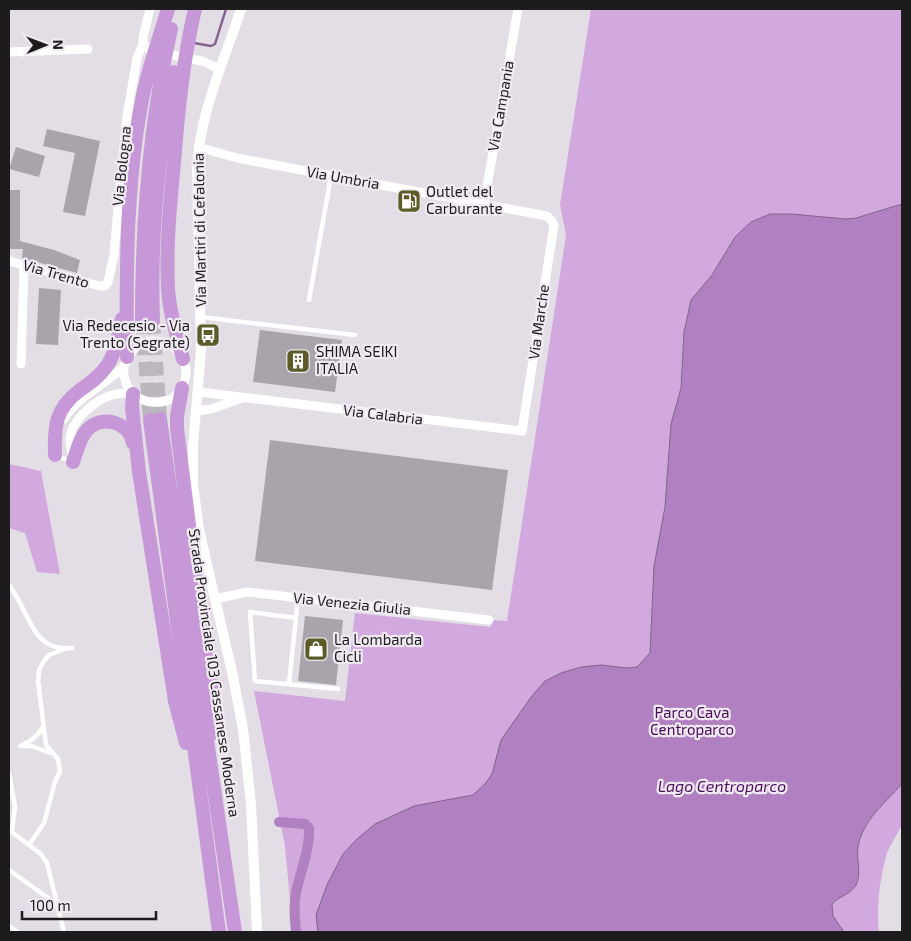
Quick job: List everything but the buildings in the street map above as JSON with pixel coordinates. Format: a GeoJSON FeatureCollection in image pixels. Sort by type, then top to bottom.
{"type":"FeatureCollection","features":[{"type":"Feature","properties":{"kind":"highway"},"geometry":{"type":"LineString","coordinates":[[126,361],[128,228],[138,130],[142,99],[168,9]]}},
{"type":"Feature","properties":{"kind":"highway"},"geometry":{"type":"LineString","coordinates":[[176,9],[162,73],[150,152],[144,214],[148,320],[157,192],[168,105],[188,9]]}},
{"type":"Feature","properties":{"kind":"highway"},"geometry":{"type":"LineString","coordinates":[[183,358],[171,312],[168,288],[169,222],[180,88],[189,31],[195,9]]}},
{"type":"Feature","properties":{"kind":"highway"},"geometry":{"type":"LineString","coordinates":[[55,455],[55,431],[58,416],[66,403],[96,379],[110,362],[126,304]]}},
{"type":"Feature","properties":{"kind":"highway"},"geometry":{"type":"LineString","coordinates":[[182,388],[177,416],[177,429],[200,614],[212,690],[215,791]]}},
{"type":"Feature","properties":{"kind":"highway"},"geometry":{"type":"LineString","coordinates":[[132,393],[139,472]]}},
{"type":"Feature","properties":{"kind":"highway","name":"Strada Provinciale 103 Cassanese Moderna"},"geometry":{"type":"LineString","coordinates":[[219,932],[200,793],[155,420],[215,791],[234,932]]}},
{"type":"Feature","properties":{"kind":"highway"},"geometry":{"type":"LineString","coordinates":[[73,462],[83,436],[89,428],[101,422],[112,422],[125,428],[132,437],[175,701],[200,793]]}},
{"type":"Feature","properties":{"kind":"street","name":"Via Bologna"},"geometry":{"type":"LineString","coordinates":[[103,287],[110,278],[114,255],[125,135],[137,58],[143,44],[150,9]]}},
{"type":"Feature","properties":{"kind":"street","name":"Via Martiri di Cefalonia"},"geometry":{"type":"LineString","coordinates":[[241,9],[203,121],[198,148],[196,168],[201,317],[192,484],[199,530],[243,730],[251,804],[257,932]]}},
{"type":"Feature","properties":{"kind":"street","name":"Via Campania"},"geometry":{"type":"LineString","coordinates":[[484,204],[518,9]]}},
{"type":"Feature","properties":{"kind":"street"},"geometry":{"type":"LineString","coordinates":[[143,44],[151,50],[193,59],[220,69]]}},
{"type":"Feature","properties":{"kind":"street"},"geometry":{"type":"LineString","coordinates":[[9,52],[88,49]]}},
{"type":"Feature","properties":{"kind":"street","name":"Via Umbria"},"geometry":{"type":"LineString","coordinates":[[198,148],[237,158],[547,216]]}},
{"type":"Feature","properties":{"kind":"street","name":"Via Marche"},"geometry":{"type":"LineString","coordinates":[[523,431],[554,225],[547,216]]}},
{"type":"Feature","properties":{"kind":"street","name":"Via Trento"},"geometry":{"type":"LineString","coordinates":[[9,261],[103,287]]}},
{"type":"Feature","properties":{"kind":"street"},"geometry":{"type":"LineString","coordinates":[[21,364],[24,265]]}},
{"type":"Feature","properties":{"kind":"street"},"geometry":{"type":"LineString","coordinates":[[55,455],[59,430],[67,414],[126,361],[139,345],[156,341],[172,346],[183,358],[186,372],[182,388],[172,398],[157,403],[143,401],[132,393],[125,379],[126,361]]}},
{"type":"Feature","properties":{"kind":"street","name":"Via Calabria"},"geometry":{"type":"LineString","coordinates":[[198,392],[523,431]]}},
{"type":"Feature","properties":{"kind":"street"},"geometry":{"type":"LineString","coordinates":[[73,462],[70,438],[72,429],[78,421],[102,399],[113,394],[132,393]]}},
{"type":"Feature","properties":{"kind":"street","name":"Via Calabria"},"geometry":{"type":"LineString","coordinates":[[197,411],[244,398]]}},
{"type":"Feature","properties":{"kind":"street","name":"Via Venezia Giulia"},"geometry":{"type":"LineString","coordinates":[[215,599],[247,592],[489,620]]}},
{"type":"Feature","properties":{"kind":"lane"},"geometry":{"type":"LineString","coordinates":[[309,300],[331,176]]}},
{"type":"Feature","properties":{"kind":"lane"},"geometry":{"type":"LineString","coordinates":[[201,317],[355,335]]}},
{"type":"Feature","properties":{"kind":"lane"},"geometry":{"type":"LineString","coordinates":[[55,455],[73,462]]}},
{"type":"Feature","properties":{"kind":"lane"},"geometry":{"type":"LineString","coordinates":[[9,585],[41,639],[52,646],[70,648],[48,655],[39,670],[38,681],[46,745],[58,759],[60,771],[55,782],[44,823],[29,845]]}},
{"type":"Feature","properties":{"kind":"lane"},"geometry":{"type":"LineString","coordinates":[[289,684],[298,598]]}},
{"type":"Feature","properties":{"kind":"lane"},"geometry":{"type":"LineString","coordinates":[[296,618],[250,612],[255,681],[338,689]]}},
{"type":"Feature","properties":{"kind":"lane"},"geometry":{"type":"LineString","coordinates":[[43,727],[31,741],[20,746],[32,746],[54,754]]}},
{"type":"Feature","properties":{"kind":"lane"},"geometry":{"type":"LineString","coordinates":[[9,773],[15,807],[10,831],[41,854],[47,863],[64,932]]}},
{"type":"Feature","properties":{"kind":"lane"},"geometry":{"type":"LineString","coordinates":[[9,870],[58,906]]}},
{"type":"Feature","properties":{"kind":"lane"},"geometry":{"type":"LineString","coordinates":[[9,926],[18,932]]}},
{"type":"Feature","properties":{"kind":"green space","name":"Parco Cava Centroparco"},"geometry":{"type":"Polygon","coordinates":[[[591,9],[902,9],[902,825],[887,853],[882,872],[878,903],[879,932],[293,932],[285,846],[254,691],[345,701],[355,613],[491,627],[492,620],[507,621],[566,235],[560,205],[591,9]]]}},
{"type":"Feature","properties":{"kind":"green space"},"geometry":{"type":"Polygon","coordinates":[[[9,464],[41,471],[60,574],[37,572],[25,533],[9,528],[9,464]]]}},
{"type":"Feature","properties":{"kind":"water","name":"Lago Centroparco"},"geometry":{"type":"Polygon","coordinates":[[[902,204],[902,784],[875,812],[864,829],[858,847],[859,876],[856,885],[851,891],[832,904],[833,916],[844,932],[318,932],[316,915],[327,885],[343,854],[375,824],[414,806],[473,795],[485,784],[492,774],[501,740],[531,697],[545,681],[561,673],[581,667],[601,665],[627,668],[637,667],[650,653],[654,566],[665,507],[671,424],[681,388],[684,332],[691,300],[712,275],[735,237],[751,222],[770,214],[846,219],[856,218],[902,204]]]}},
{"type":"Feature","properties":{"kind":"waterway"},"geometry":{"type":"LineString","coordinates":[[194,43],[211,46],[215,44],[226,9]]}},
{"type":"Feature","properties":{"kind":"waterway"},"geometry":{"type":"LineString","coordinates":[[279,822],[305,824],[309,828],[306,853],[295,898],[296,932]]}},
{"type":"Feature","properties":{"kind":"tunnel"},"geometry":{"type":"LineString","coordinates":[[142,320],[150,420]]}},
{"type":"Feature","properties":{"kind":"tunnel"},"geometry":{"type":"LineString","coordinates":[[153,320],[160,419]]}},
{"type":"Feature","properties":{"kind":"place","name":"Outlet del Carburante"},"geometry":{"type":"Point","coordinates":[409,201]}},
{"type":"Feature","properties":{"kind":"place","name":"Via Redecesio - Via Trento (Segrate)"},"geometry":{"type":"Point","coordinates":[208,335]}},
{"type":"Feature","properties":{"kind":"place","name":"SHIMA SEIKI ITALIA"},"geometry":{"type":"Point","coordinates":[298,361]}},
{"type":"Feature","properties":{"kind":"place","name":"La Lombarda Cicli"},"geometry":{"type":"Point","coordinates":[316,649]}}]}
